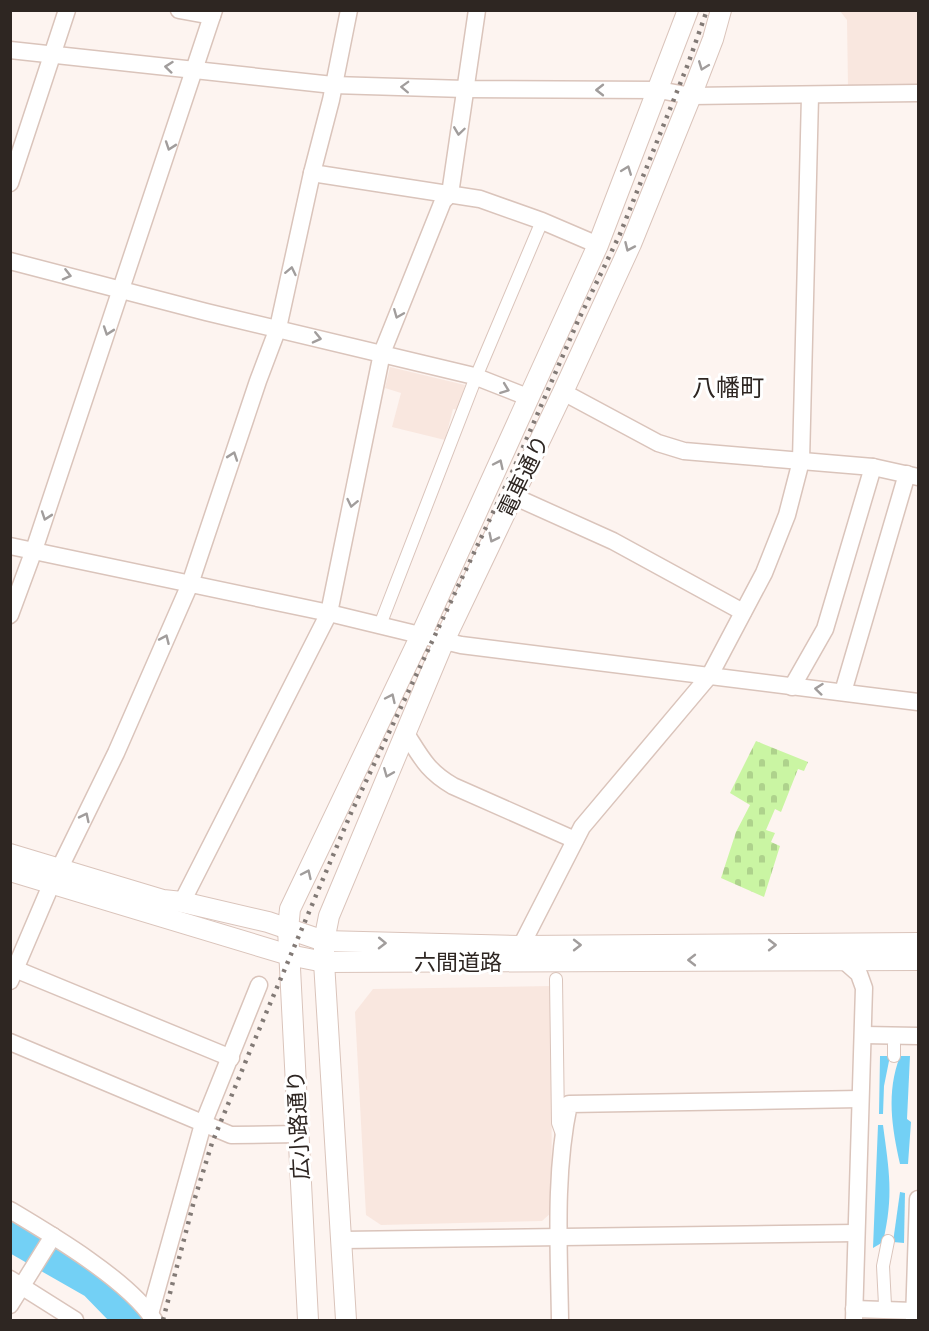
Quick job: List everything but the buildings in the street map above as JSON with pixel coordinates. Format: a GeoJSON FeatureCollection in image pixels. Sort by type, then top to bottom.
{"type":"FeatureCollection","features":[{"type":"Feature","properties":{"kind":"street"},"geometry":{"type":"LineString","coordinates":[[10,183],[67,10]]}},
{"type":"Feature","properties":{"kind":"street"},"geometry":{"type":"LineString","coordinates":[[10,615],[34,550],[213,13],[179,10]]}},
{"type":"Feature","properties":{"kind":"street"},"geometry":{"type":"LineString","coordinates":[[231,1058],[12,972],[116,753],[189,584],[278,328],[349,10]]}},
{"type":"Feature","properties":{"kind":"street"},"geometry":{"type":"LineString","coordinates":[[182,902],[329,613],[382,353],[443,201],[450,194],[477,10]]}},
{"type":"Feature","properties":{"kind":"street","name":"電車通り"},"geometry":{"type":"LineString","coordinates":[[288,929],[290,909],[421,635],[598,245],[688,10]]}},
{"type":"Feature","properties":{"kind":"street","name":"電車通り"},"geometry":{"type":"LineString","coordinates":[[324,941],[329,916],[444,641],[631,244],[713,39],[721,10]]}},
{"type":"Feature","properties":{"kind":"street"},"geometry":{"type":"LineString","coordinates":[[10,50],[333,85],[465,89],[658,90],[691,96],[918,93]]}},
{"type":"Feature","properties":{"kind":"street"},"geometry":{"type":"LineString","coordinates":[[521,946],[582,827],[710,675],[764,573],[787,515],[801,461],[810,96]]}},
{"type":"Feature","properties":{"kind":"street"},"geometry":{"type":"LineString","coordinates":[[312,173],[480,199],[543,221],[598,245]]}},
{"type":"Feature","properties":{"kind":"street"},"geometry":{"type":"LineString","coordinates":[[380,625],[476,378],[543,221]]}},
{"type":"Feature","properties":{"kind":"street"},"geometry":{"type":"LineString","coordinates":[[10,261],[382,353],[476,378],[530,398]]}},
{"type":"Feature","properties":{"kind":"street"},"geometry":{"type":"LineString","coordinates":[[563,392],[658,443],[684,451],[873,467],[913,475],[843,692]]}},
{"type":"Feature","properties":{"kind":"street"},"geometry":{"type":"LineString","coordinates":[[792,687],[825,629],[873,467]]}},
{"type":"Feature","properties":{"kind":"street"},"geometry":{"type":"LineString","coordinates":[[513,496],[612,541],[743,612]]}},
{"type":"Feature","properties":{"kind":"street"},"geometry":{"type":"LineString","coordinates":[[10,546],[329,613],[461,645],[918,702]]}},
{"type":"Feature","properties":{"kind":"street"},"geometry":{"type":"LineString","coordinates":[[405,732],[424,763],[437,777],[575,840]]}},
{"type":"Feature","properties":{"kind":"street","name":"六間道路"},"geometry":{"type":"LineString","coordinates":[[10,854],[56,877],[289,955],[324,962],[918,960]]}},
{"type":"Feature","properties":{"kind":"street","name":"六間道路"},"geometry":{"type":"LineString","coordinates":[[10,871],[56,877],[182,902],[288,929],[324,941],[521,946],[918,943]]}},
{"type":"Feature","properties":{"kind":"street","name":"広小路通り"},"geometry":{"type":"LineString","coordinates":[[288,929],[308,1320]]}},
{"type":"Feature","properties":{"kind":"street","name":"広小路通り"},"geometry":{"type":"LineString","coordinates":[[324,941],[346,1320]]}},
{"type":"Feature","properties":{"kind":"street"},"geometry":{"type":"LineString","coordinates":[[842,960],[852,967],[862,980],[864,988],[854,1315],[914,1316],[918,1199]]}},
{"type":"Feature","properties":{"kind":"street"},"geometry":{"type":"LineString","coordinates":[[556,979],[558,1123],[562,1135]]}},
{"type":"Feature","properties":{"kind":"street"},"geometry":{"type":"LineString","coordinates":[[152,1317],[203,1124],[259,985]]}},
{"type":"Feature","properties":{"kind":"street"},"geometry":{"type":"LineString","coordinates":[[864,1035],[918,1036]]}},
{"type":"Feature","properties":{"kind":"street"},"geometry":{"type":"LineString","coordinates":[[10,1042],[231,1135],[299,1134]]}},
{"type":"Feature","properties":{"kind":"street"},"geometry":{"type":"LineString","coordinates":[[560,1320],[559,1237],[562,1135],[569,1104],[860,1099]]}},
{"type":"Feature","properties":{"kind":"street"},"geometry":{"type":"LineString","coordinates":[[10,1210],[53,1236],[118,1282],[152,1317]]}},
{"type":"Feature","properties":{"kind":"street"},"geometry":{"type":"LineString","coordinates":[[342,1240],[856,1233]]}},
{"type":"Feature","properties":{"kind":"street"},"geometry":{"type":"LineString","coordinates":[[10,1305],[17,1283],[53,1236]]}},
{"type":"Feature","properties":{"kind":"street"},"geometry":{"type":"LineString","coordinates":[[885,1305],[883,1266],[888,1241]]}},
{"type":"Feature","properties":{"kind":"street"},"geometry":{"type":"LineString","coordinates":[[17,1283],[75,1320]]}},
{"type":"Feature","properties":{"kind":"shaded area"},"geometry":{"type":"Polygon","coordinates":[[[840,11],[918,11],[918,87],[848,88],[847,20],[840,11]]]}},
{"type":"Feature","properties":{"kind":"shaded area"},"geometry":{"type":"Polygon","coordinates":[[[390,367],[465,385],[458,410],[453,409],[445,440],[392,427],[401,393],[385,388],[390,367]]]}},
{"type":"Feature","properties":{"kind":"shaded area"},"geometry":{"type":"Polygon","coordinates":[[[551,986],[552,1212],[542,1221],[381,1225],[366,1215],[355,1012],[373,989],[551,986]]]}},
{"type":"Feature","properties":{"kind":"green space"},"geometry":{"type":"Polygon","coordinates":[[[756,741],[808,762],[804,771],[798,769],[781,812],[775,809],[766,830],[775,833],[771,842],[780,846],[764,897],[721,878],[736,832],[750,805],[730,793],[756,741]]]}},
{"type":"Feature","properties":{"kind":"water"},"geometry":{"type":"Polygon","coordinates":[[[880,1056],[890,1056],[884,1086],[883,1114],[879,1114],[880,1056]]]}},
{"type":"Feature","properties":{"kind":"water"},"geometry":{"type":"Polygon","coordinates":[[[900,1056],[910,1056],[907,1119],[911,1122],[908,1164],[900,1164],[892,1110],[893,1083],[900,1056]]]}},
{"type":"Feature","properties":{"kind":"water"},"geometry":{"type":"Polygon","coordinates":[[[878,1125],[883,1125],[889,1170],[889,1196],[883,1242],[873,1248],[878,1125]]]}},
{"type":"Feature","properties":{"kind":"water"},"geometry":{"type":"Polygon","coordinates":[[[900,1192],[905,1193],[904,1243],[893,1242],[900,1192]]]}},
{"type":"Feature","properties":{"kind":"waterway"},"geometry":{"type":"LineString","coordinates":[[10,1236],[94,1284],[129,1320]]}},
{"type":"Feature","properties":{"kind":"railway"},"geometry":{"type":"LineString","coordinates":[[163,1320],[194,1201],[212,1143],[250,1051],[351,813],[514,468],[577,323],[620,234],[688,64],[707,10]]}},
{"type":"Feature","properties":{"kind":"district","name":"八幡町"},"geometry":{"type":"Point","coordinates":[728,388]}}]}
